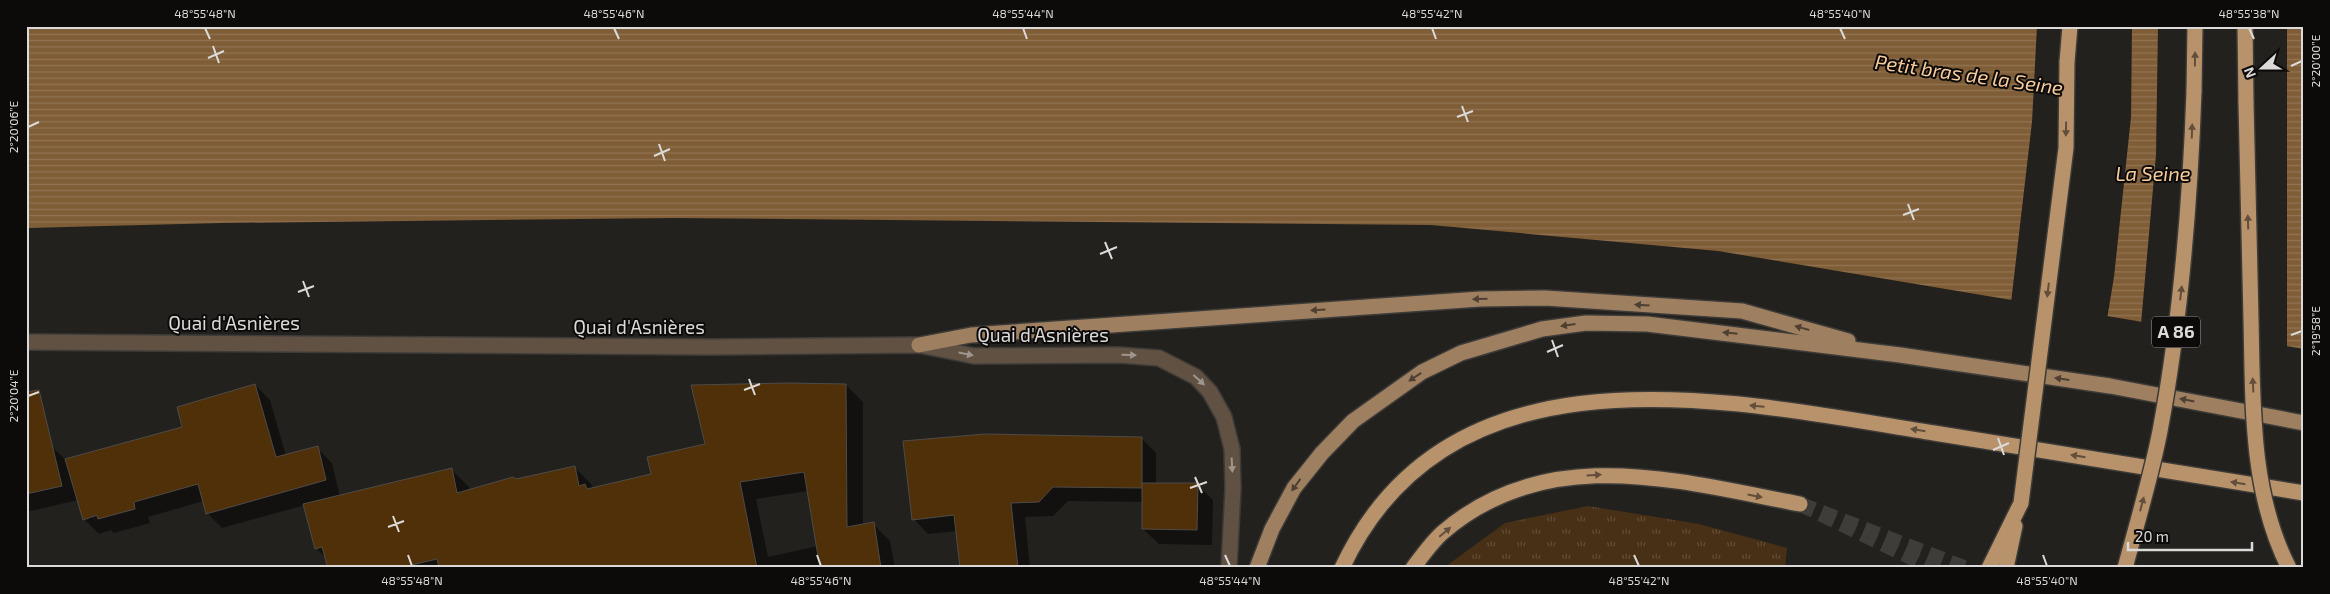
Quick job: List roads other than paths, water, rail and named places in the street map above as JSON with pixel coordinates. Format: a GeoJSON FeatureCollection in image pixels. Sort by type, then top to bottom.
{"type":"FeatureCollection","features":[{"type":"Feature","properties":{"kind":"highway"},"geometry":{"type":"LineString","coordinates":[[2006,568],[2021,503],[2066,148],[2067,62],[2070,26]]}},
{"type":"Feature","properties":{"kind":"highway","name":"A 86"},"geometry":{"type":"LineString","coordinates":[[2125,568],[2160,434],[2174,346],[2188,213],[2195,26]]}},
{"type":"Feature","properties":{"kind":"highway"},"geometry":{"type":"LineString","coordinates":[[2245,26],[2252,364],[2258,468],[2271,527],[2289,568]]}},
{"type":"Feature","properties":{"kind":"highway"},"geometry":{"type":"LineString","coordinates":[[1342,568],[1355,541],[1380,505],[1428,460],[1458,441],[1513,418],[1551,408],[1594,400],[1632,398],[1676,399],[1774,408],[2304,494]]}},
{"type":"Feature","properties":{"kind":"highway"},"geometry":{"type":"LineString","coordinates":[[1412,568],[1442,534],[1476,509],[1505,494],[1532,484],[1564,478],[1601,474],[1650,478],[1800,504]]}},
{"type":"Feature","properties":{"kind":"highway"},"geometry":{"type":"LineString","coordinates":[[1989,568],[2021,503]]}},
{"type":"Feature","properties":{"kind":"main road"},"geometry":{"type":"LineString","coordinates":[[919,345],[971,335],[1480,299],[1545,298],[1742,311],[1900,355]]}},
{"type":"Feature","properties":{"kind":"main road"},"geometry":{"type":"LineString","coordinates":[[1257,568],[1272,529],[1294,488],[1353,421],[1422,372],[1461,354],[1542,329],[1586,323],[1647,324],[1900,355],[2110,386],[2304,423]]}},
{"type":"Feature","properties":{"kind":"street","name":"Quai d'Asnières"},"geometry":{"type":"LineString","coordinates":[[26,342],[702,347],[919,345],[974,356],[1119,355],[1159,358],[1196,377],[1210,392],[1224,418],[1232,449],[1233,488],[1229,568]]}},
{"type":"Feature","properties":{"kind":"water","name":"La Seine"},"geometry":{"type":"Polygon","coordinates":[[[26,26],[2304,26],[2304,349],[1718,251],[1431,225],[673,218],[221,223],[26,228],[26,26]]]}},
{"type":"Feature","properties":{"kind":"tunnel"},"geometry":{"type":"LineString","coordinates":[[1800,504],[1933,568]]}},
{"type":"Feature","properties":{"kind":"tunnel"},"geometry":{"type":"LineString","coordinates":[[1800,504],[1965,568]]}},
{"type":"Feature","properties":{"kind":"water label","name":"Petit bras de la Seine"},"geometry":{"type":"Point","coordinates":[1969,75]}}]}
